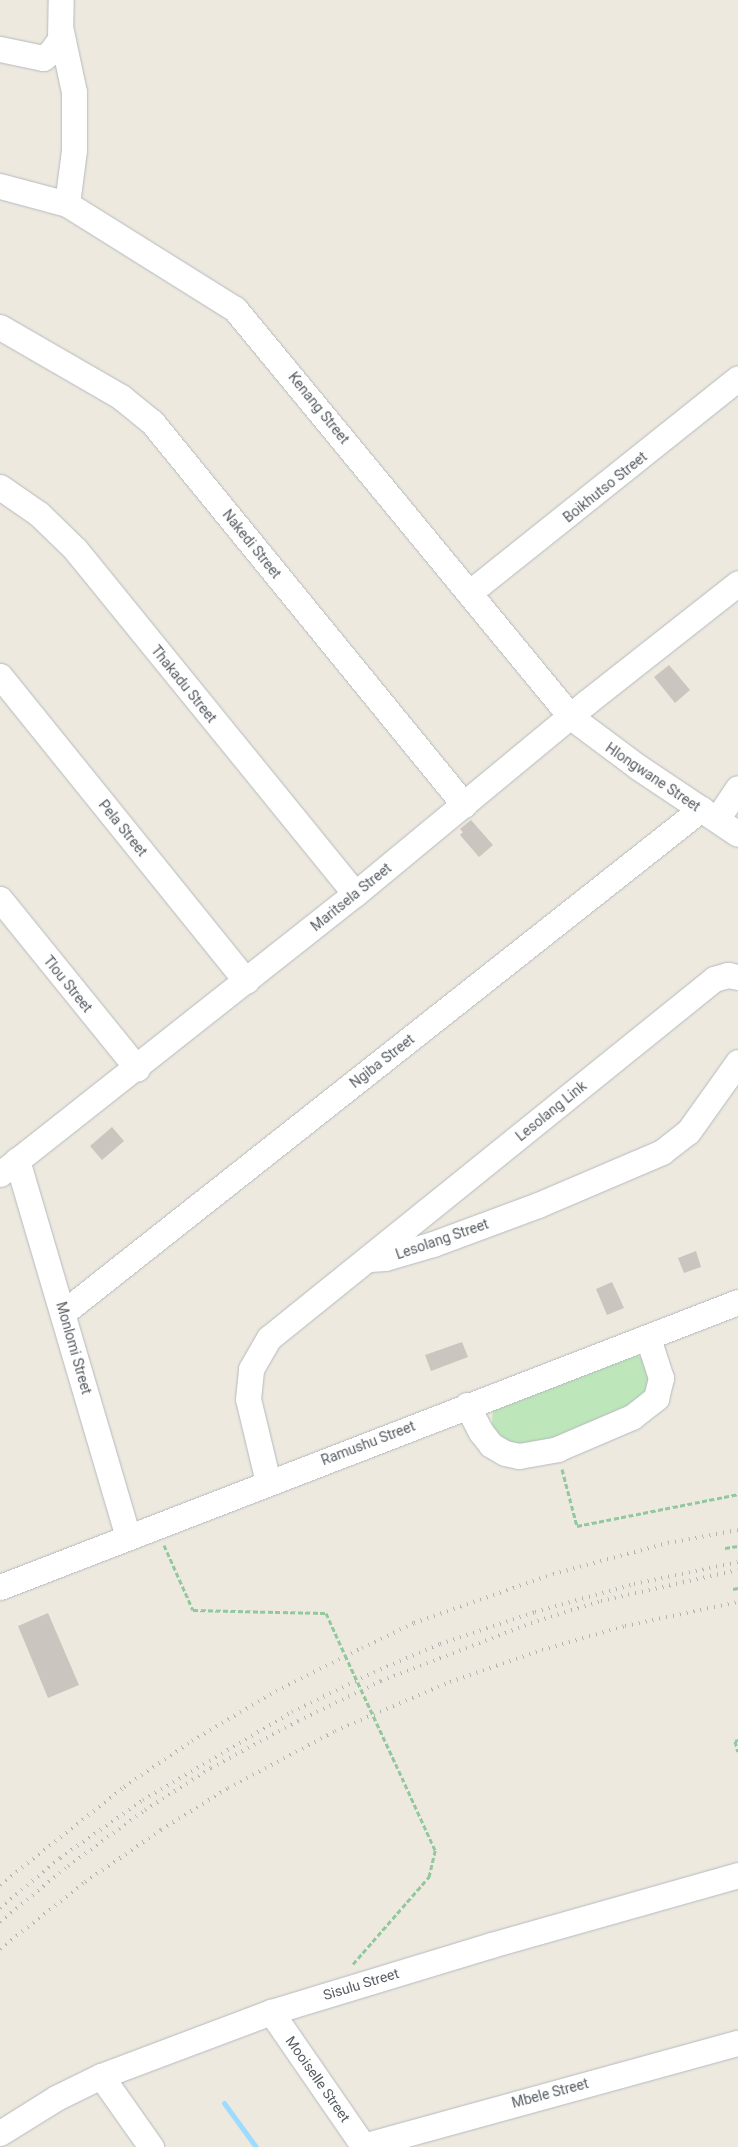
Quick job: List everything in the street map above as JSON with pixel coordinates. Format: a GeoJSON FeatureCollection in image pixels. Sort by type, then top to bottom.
{"type":"FeatureCollection","features":[{"type":"Feature","properties":{"kind":"street"},"geometry":{"type":"LineString","coordinates":[[0,49],[44,58],[56,48],[60,31],[61,0]]}},
{"type":"Feature","properties":{"kind":"street"},"geometry":{"type":"LineString","coordinates":[[60,31],[74,92],[74,150],[67,204]]}},
{"type":"Feature","properties":{"kind":"street","name":"Kenang Street"},"geometry":{"type":"LineString","coordinates":[[0,186],[67,204],[235,309],[571,717]]}},
{"type":"Feature","properties":{"kind":"street","name":"Nakedi Street"},"geometry":{"type":"LineString","coordinates":[[0,328],[121,397],[152,422],[464,806]]}},
{"type":"Feature","properties":{"kind":"street","name":"Boikhutso Street"},"geometry":{"type":"LineString","coordinates":[[469,594],[738,378]]}},
{"type":"Feature","properties":{"kind":"street","name":"Thakadu Street"},"geometry":{"type":"LineString","coordinates":[[0,488],[38,514],[75,549],[355,894]]}},
{"type":"Feature","properties":{"kind":"street","name":"Maritsela Street"},"geometry":{"type":"LineString","coordinates":[[9,1167],[355,894],[571,717],[738,584]]}},
{"type":"Feature","properties":{"kind":"street","name":"Pela Street"},"geometry":{"type":"LineString","coordinates":[[0,676],[246,981]]}},
{"type":"Feature","properties":{"kind":"street","name":"Hlongwane Street"},"geometry":{"type":"LineString","coordinates":[[571,717],[593,736],[738,834]]}},
{"type":"Feature","properties":{"kind":"street","name":"Ngiba Street"},"geometry":{"type":"LineString","coordinates":[[64,1312],[709,814],[738,788]]}},
{"type":"Feature","properties":{"kind":"street","name":"Tlou Street"},"geometry":{"type":"LineString","coordinates":[[0,899],[136,1068]]}},
{"type":"Feature","properties":{"kind":"street","name":"Lesolang Link"},"geometry":{"type":"LineString","coordinates":[[368,1260],[714,979],[721,976],[738,977]]}},
{"type":"Feature","properties":{"kind":"street","name":"Lesolang Street"},"geometry":{"type":"LineString","coordinates":[[268,1482],[248,1399],[248,1382],[256,1357],[282,1326],[368,1260],[385,1258],[433,1244],[538,1205],[662,1152],[688,1132],[738,1062]]}},
{"type":"Feature","properties":{"kind":"street","name":"Monlomi Street"},"geometry":{"type":"LineString","coordinates":[[9,1167],[64,1312],[128,1536]]}},
{"type":"Feature","properties":{"kind":"street","name":"Ramushu Street"},"geometry":{"type":"LineString","coordinates":[[0,1587],[467,1405],[648,1338],[738,1302]]}},
{"type":"Feature","properties":{"kind":"street"},"geometry":{"type":"LineString","coordinates":[[467,1405],[481,1432],[491,1445],[505,1453],[519,1456],[557,1449],[632,1418],[656,1398],[661,1378],[648,1338]]}},
{"type":"Feature","properties":{"kind":"street","name":"Sisulu Street"},"geometry":{"type":"LineString","coordinates":[[0,2132],[56,2098],[101,2076],[271,2012],[473,1950],[738,1875]]}},
{"type":"Feature","properties":{"kind":"street","name":"Mooiselle Street"},"geometry":{"type":"LineString","coordinates":[[271,2012],[364,2146]]}},
{"type":"Feature","properties":{"kind":"street","name":"Mbele Street"},"geometry":{"type":"LineString","coordinates":[[364,2146],[738,2043]]}},
{"type":"Feature","properties":{"kind":"street"},"geometry":{"type":"LineString","coordinates":[[101,2076],[140,2141]]}},
{"type":"Feature","properties":{"kind":"path"},"geometry":{"type":"LineString","coordinates":[[557,1449],[577,1526],[738,1494]]}},
{"type":"Feature","properties":{"kind":"path"},"geometry":{"type":"LineString","coordinates":[[155,1526],[194,1610],[326,1613],[435,1850],[429,1876],[363,1956],[349,1968]]}},
{"type":"Feature","properties":{"kind":"path"},"geometry":{"type":"LineString","coordinates":[[725,1548],[738,1546]]}},
{"type":"Feature","properties":{"kind":"path"},"geometry":{"type":"LineString","coordinates":[[733,1589],[738,1588]]}},
{"type":"Feature","properties":{"kind":"path"},"geometry":{"type":"LineString","coordinates":[[738,1740],[735,1741],[738,1752]]}},
{"type":"Feature","properties":{"kind":"green space"},"geometry":{"type":"Polygon","coordinates":[[[634,1353],[649,1363],[653,1378],[646,1398],[525,1450],[501,1445],[492,1424],[493,1407],[634,1353]]]}},
{"type":"Feature","properties":{"kind":"building"},"geometry":{"type":"Polygon","coordinates":[[[669,665],[690,690],[675,703],[654,677],[669,665]]]}},
{"type":"Feature","properties":{"kind":"building"},"geometry":{"type":"Polygon","coordinates":[[[471,820],[493,845],[479,857],[460,835],[463,832],[460,829],[471,820]]]}},
{"type":"Feature","properties":{"kind":"building"},"geometry":{"type":"Polygon","coordinates":[[[112,1127],[124,1141],[102,1160],[90,1146],[112,1127]]]}},
{"type":"Feature","properties":{"kind":"building"},"geometry":{"type":"Polygon","coordinates":[[[696,1251],[701,1267],[684,1273],[678,1258],[696,1251]]]}},
{"type":"Feature","properties":{"kind":"building"},"geometry":{"type":"Polygon","coordinates":[[[612,1282],[624,1308],[607,1315],[596,1289],[612,1282]]]}},
{"type":"Feature","properties":{"kind":"building"},"geometry":{"type":"Polygon","coordinates":[[[462,1342],[468,1357],[431,1371],[425,1355],[462,1342]]]}},
{"type":"Feature","properties":{"kind":"building"},"geometry":{"type":"Polygon","coordinates":[[[48,1613],[79,1685],[48,1698],[18,1626],[48,1613]]]}},
{"type":"Feature","properties":{"kind":"waterway"},"geometry":{"type":"LineString","coordinates":[[224,2103],[256,2147]]}},
{"type":"Feature","properties":{"kind":"railway"},"geometry":{"type":"LineString","coordinates":[[0,1885],[124,1787],[192,1741],[276,1691],[362,1648],[414,1623],[553,1574],[668,1543],[738,1530]]}},
{"type":"Feature","properties":{"kind":"railway"},"geometry":{"type":"LineString","coordinates":[[0,1908],[60,1858],[143,1800],[292,1712],[374,1672],[440,1644],[535,1612],[634,1584],[738,1562]]}},
{"type":"Feature","properties":{"kind":"railway"},"geometry":{"type":"LineString","coordinates":[[0,1922],[68,1866],[145,1810],[211,1768],[298,1721],[381,1681],[531,1623],[601,1601],[738,1570]]}},
{"type":"Feature","properties":{"kind":"railway"},"geometry":{"type":"LineString","coordinates":[[0,1949],[85,1882],[161,1830],[228,1788],[335,1731],[450,1682],[542,1650],[625,1626],[738,1602]]}}]}
